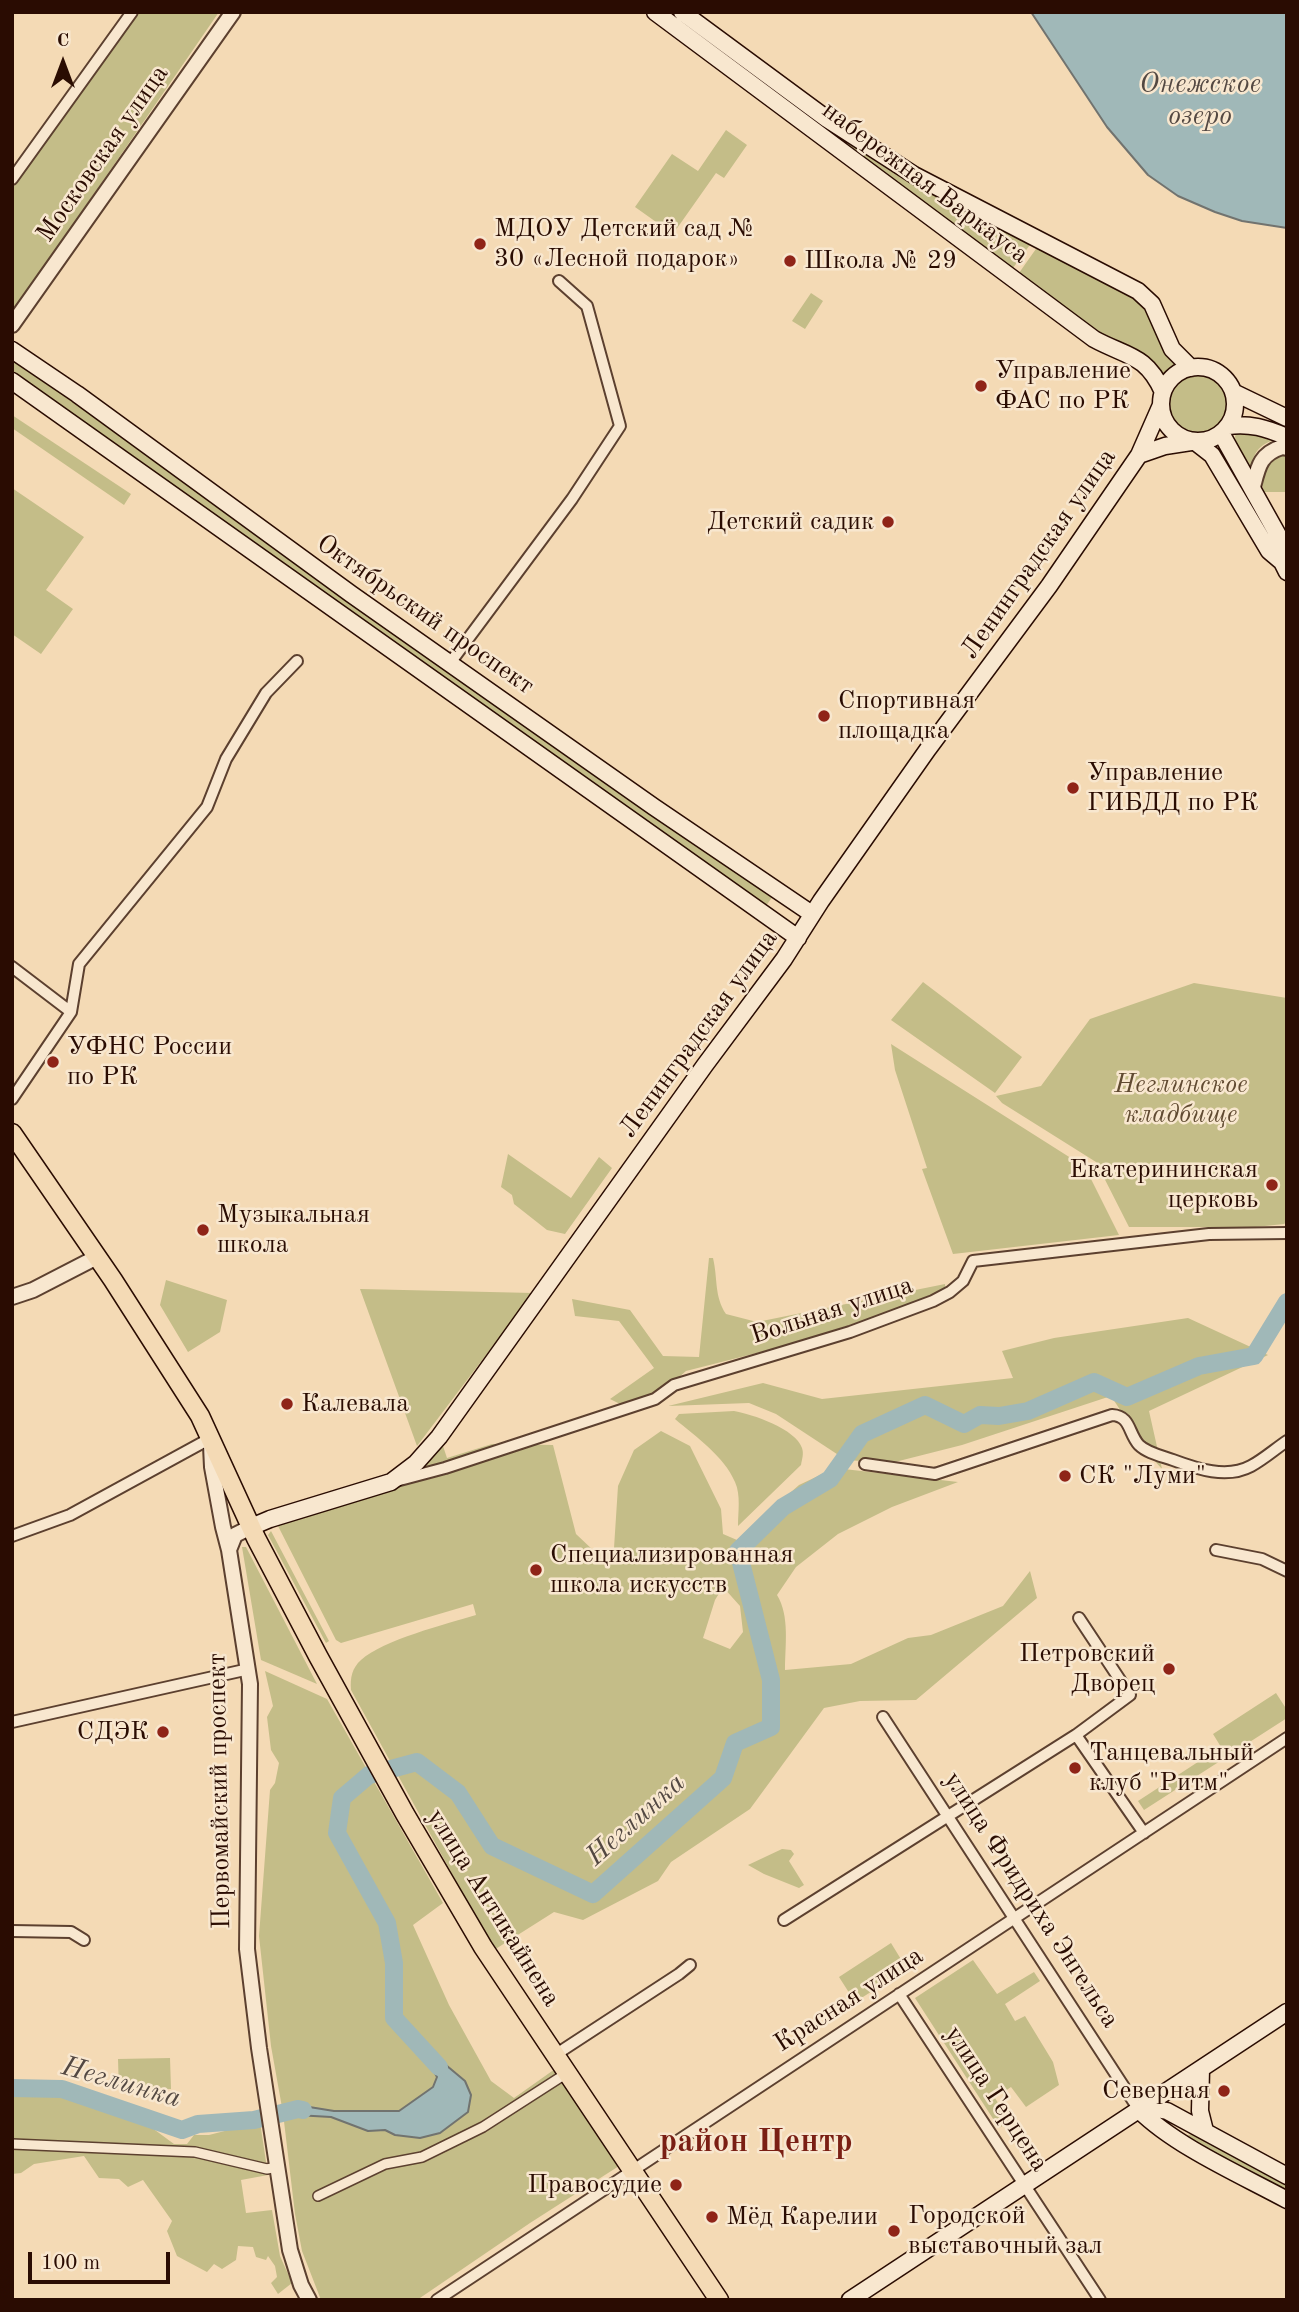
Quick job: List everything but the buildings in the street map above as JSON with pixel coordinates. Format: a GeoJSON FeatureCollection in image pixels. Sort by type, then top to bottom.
{"type":"FeatureCollection","features":[{"type":"Feature","properties":{"kind":"main road","name":"набережная Варкауса"},"geometry":{"type":"LineString","coordinates":[[655,12],[769,87],[827,119],[914,175],[1138,291],[1152,304],[1172,349],[1191,368]]}},
{"type":"Feature","properties":{"kind":"main road","name":"набережная Варкауса"},"geometry":{"type":"LineString","coordinates":[[682,12],[769,87],[816,133],[1094,339],[1144,363],[1157,378],[1162,399]]}},
{"type":"Feature","properties":{"kind":"main road"},"geometry":{"type":"LineString","coordinates":[[816,133],[827,119]]}},
{"type":"Feature","properties":{"kind":"main road","name":"Октябрьский проспект"},"geometry":{"type":"LineString","coordinates":[[12,349],[450,663],[812,914]]}},
{"type":"Feature","properties":{"kind":"main road"},"geometry":{"type":"LineString","coordinates":[[1287,418],[1233,392],[1218,373],[1205,368],[1191,368],[1179,373],[1169,381],[1162,399],[1164,418],[1171,430],[1181,438],[1204,441],[1225,429],[1246,424],[1267,428],[1287,437]]}},
{"type":"Feature","properties":{"kind":"main road","name":"Октябрьский проспект"},"geometry":{"type":"LineString","coordinates":[[12,381],[798,938]]}},
{"type":"Feature","properties":{"kind":"main road"},"geometry":{"type":"LineString","coordinates":[[1225,429],[1233,415],[1233,392]]}},
{"type":"Feature","properties":{"kind":"main road","name":"Ленинградская улица"},"geometry":{"type":"LineString","coordinates":[[251,1527],[270,1518],[391,1482],[416,1463],[439,1437],[798,938],[928,749],[1049,586],[1139,455],[1162,399]]}},
{"type":"Feature","properties":{"kind":"main road"},"geometry":{"type":"LineString","coordinates":[[1225,429],[1283,544],[1284,567]]}},
{"type":"Feature","properties":{"kind":"main road"},"geometry":{"type":"LineString","coordinates":[[1194,441],[1212,455],[1269,551],[1284,567]]}},
{"type":"Feature","properties":{"kind":"main road","name":"Ленинградская улица"},"geometry":{"type":"LineString","coordinates":[[1139,455],[1165,446],[1194,441]]}},
{"type":"Feature","properties":{"kind":"main road"},"geometry":{"type":"LineString","coordinates":[[279,570],[294,552]]}},
{"type":"Feature","properties":{"kind":"main road","name":"Первомайский проспект"},"geometry":{"type":"LineString","coordinates":[[12,1133],[170,1367],[211,1438],[251,1527]]}},
{"type":"Feature","properties":{"kind":"main road","name":"улица Антикайнена"},"geometry":{"type":"LineString","coordinates":[[251,1527],[405,1815],[483,1947],[719,2300]]}},
{"type":"Feature","properties":{"kind":"main road"},"geometry":{"type":"LineString","coordinates":[[850,2300],[1287,2012]]}},
{"type":"Feature","properties":{"kind":"main road"},"geometry":{"type":"LineString","coordinates":[[1201,2069],[1200,2111],[1205,2131]]}},
{"type":"Feature","properties":{"kind":"main road"},"geometry":{"type":"LineString","coordinates":[[1139,2110],[1156,2109],[1189,2123],[1287,2176]]}},
{"type":"Feature","properties":{"kind":"main road","name":"улица Фридриха Энгельса"},"geometry":{"type":"LineString","coordinates":[[1139,2110],[1152,2123],[1179,2140],[1287,2200]]}},
{"type":"Feature","properties":{"kind":"main road"},"geometry":{"type":"LineString","coordinates":[[1179,2140],[1180,2130],[1189,2123]]}},
{"type":"Feature","properties":{"kind":"street"},"geometry":{"type":"LineString","coordinates":[[12,178],[132,12]]}},
{"type":"Feature","properties":{"kind":"street","name":"Московская улица"},"geometry":{"type":"LineString","coordinates":[[12,325],[233,12]]}},
{"type":"Feature","properties":{"kind":"street"},"geometry":{"type":"LineString","coordinates":[[450,663],[572,499],[620,426],[587,306],[559,281]]}},
{"type":"Feature","properties":{"kind":"street"},"geometry":{"type":"LineString","coordinates":[[1253,487],[1259,463],[1264,455],[1282,447],[1287,448]]}},
{"type":"Feature","properties":{"kind":"street"},"geometry":{"type":"LineString","coordinates":[[12,1099],[71,1012],[79,964],[207,807],[226,759],[259,704],[297,661]]}},
{"type":"Feature","properties":{"kind":"street"},"geometry":{"type":"LineString","coordinates":[[12,967],[71,1012]]}},
{"type":"Feature","properties":{"kind":"street","name":"Вольная улица"},"geometry":{"type":"LineString","coordinates":[[391,1482],[445,1468],[655,1399],[674,1385],[850,1332],[933,1301],[950,1292],[962,1281],[973,1261],[1209,1234],[1287,1233]]}},
{"type":"Feature","properties":{"kind":"street"},"geometry":{"type":"LineString","coordinates":[[12,1297],[33,1290],[97,1257]]}},
{"type":"Feature","properties":{"kind":"street"},"geometry":{"type":"LineString","coordinates":[[864,1464],[935,1474],[1112,1415],[1120,1415],[1126,1420],[1136,1442],[1144,1449],[1193,1468],[1220,1473],[1249,1467],[1287,1441]]}},
{"type":"Feature","properties":{"kind":"street"},"geometry":{"type":"LineString","coordinates":[[12,1536],[70,1515],[211,1438]]}},
{"type":"Feature","properties":{"kind":"street","name":"Первомайский проспект"},"geometry":{"type":"LineString","coordinates":[[211,1438],[212,1467],[249,1669],[247,1949],[267,2104],[290,2250],[300,2285],[309,2300]]}},
{"type":"Feature","properties":{"kind":"street","name":"Ленинградская улица"},"geometry":{"type":"LineString","coordinates":[[229,1549],[235,1535],[251,1527]]}},
{"type":"Feature","properties":{"kind":"street"},"geometry":{"type":"LineString","coordinates":[[1216,1549],[1262,1559],[1287,1571]]}},
{"type":"Feature","properties":{"kind":"street"},"geometry":{"type":"LineString","coordinates":[[784,1920],[1076,1735],[1130,1695],[1079,1618]]}},
{"type":"Feature","properties":{"kind":"street"},"geometry":{"type":"LineString","coordinates":[[12,1722],[249,1669]]}},
{"type":"Feature","properties":{"kind":"street","name":"улица Фридриха Энгельса"},"geometry":{"type":"LineString","coordinates":[[883,1717],[1139,2110]]}},
{"type":"Feature","properties":{"kind":"street"},"geometry":{"type":"LineString","coordinates":[[1076,1735],[1144,1833]]}},
{"type":"Feature","properties":{"kind":"street","name":"Красная улица"},"geometry":{"type":"LineString","coordinates":[[437,2300],[1287,1738]]}},
{"type":"Feature","properties":{"kind":"street"},"geometry":{"type":"LineString","coordinates":[[12,1931],[71,1932],[84,1940]]}},
{"type":"Feature","properties":{"kind":"street"},"geometry":{"type":"LineString","coordinates":[[555,2055],[679,1975],[690,1965]]}},
{"type":"Feature","properties":{"kind":"street","name":"улица Герцена"},"geometry":{"type":"LineString","coordinates":[[899,1994],[1100,2300]]}},
{"type":"Feature","properties":{"kind":"street"},"geometry":{"type":"LineString","coordinates":[[318,2196],[384,2164],[422,2157],[461,2138],[483,2127],[567,2073]]}},
{"type":"Feature","properties":{"kind":"street"},"geometry":{"type":"LineString","coordinates":[[12,2144],[195,2152],[267,2169],[276,2167]]}},
{"type":"Feature","properties":{"kind":"green space"},"geometry":{"type":"Polygon","coordinates":[[[138,12],[219,12],[12,313],[12,189],[138,12]]]}},
{"type":"Feature","properties":{"kind":"green space"},"geometry":{"type":"Polygon","coordinates":[[[826,126],[1032,242],[1013,268],[824,131],[826,126]]]}},
{"type":"Feature","properties":{"kind":"green space"},"geometry":{"type":"Polygon","coordinates":[[[726,130],[747,145],[724,178],[716,173],[673,234],[635,207],[672,154],[698,171],[726,130]]]}},
{"type":"Feature","properties":{"kind":"green space"},"geometry":{"type":"Polygon","coordinates":[[[1038,246],[1131,295],[1149,313],[1178,364],[1163,376],[1104,337],[1019,273],[1038,246]]]}},
{"type":"Feature","properties":{"kind":"green space"},"geometry":{"type":"Polygon","coordinates":[[[811,293],[823,301],[805,329],[792,321],[811,293]]]}},
{"type":"Feature","properties":{"kind":"green space"},"geometry":{"type":"Polygon","coordinates":[[[12,355],[773,896],[763,910],[12,373],[12,355]]]}},
{"type":"Feature","properties":{"kind":"green space"},"geometry":{"type":"Polygon","coordinates":[[[1200,374],[1217,379],[1225,387],[1230,404],[1225,421],[1217,429],[1200,434],[1183,429],[1175,421],[1170,404],[1175,387],[1183,379],[1200,374]]]}},
{"type":"Feature","properties":{"kind":"green space"},"geometry":{"type":"Polygon","coordinates":[[[12,415],[131,494],[124,505],[12,428],[12,415]]]}},
{"type":"Feature","properties":{"kind":"green space"},"geometry":{"type":"Polygon","coordinates":[[[1249,431],[1276,439],[1258,450],[1251,469],[1236,446],[1235,436],[1238,432],[1249,431]]]}},
{"type":"Feature","properties":{"kind":"green space"},"geometry":{"type":"Polygon","coordinates":[[[1278,453],[1287,455],[1287,492],[1264,492],[1261,469],[1278,453]]]}},
{"type":"Feature","properties":{"kind":"green space"},"geometry":{"type":"Polygon","coordinates":[[[12,488],[84,537],[46,590],[73,609],[41,654],[12,634],[12,488]]]}},
{"type":"Feature","properties":{"kind":"green space"},"geometry":{"type":"Polygon","coordinates":[[[923,982],[1022,1057],[995,1093],[891,1020],[923,982]]]}},
{"type":"Feature","properties":{"kind":"green space","name":"Неглинское кладбище"},"geometry":{"type":"Polygon","coordinates":[[[1194,983],[1287,998],[1287,1222],[1284,1224],[1255,1227],[1129,1227],[1096,1162],[1002,1103],[996,1096],[1041,1086],[1090,1019],[1194,983]]]}},
{"type":"Feature","properties":{"kind":"green space"},"geometry":{"type":"Polygon","coordinates":[[[891,1044],[1085,1167],[1119,1235],[953,1254],[922,1169],[927,1168],[895,1070],[891,1044]]]}},
{"type":"Feature","properties":{"kind":"green space"},"geometry":{"type":"Polygon","coordinates":[[[508,1154],[571,1198],[599,1157],[612,1168],[565,1234],[547,1230],[514,1204],[512,1195],[501,1187],[508,1154]]]}},
{"type":"Feature","properties":{"kind":"green space"},"geometry":{"type":"Polygon","coordinates":[[[709,1258],[713,1258],[718,1294],[726,1314],[757,1322],[945,1284],[945,1289],[889,1312],[792,1344],[686,1371],[656,1397],[624,1406],[610,1399],[654,1368],[619,1321],[575,1316],[572,1299],[630,1310],[663,1356],[699,1357],[709,1258]]]}},
{"type":"Feature","properties":{"kind":"green space"},"geometry":{"type":"Polygon","coordinates":[[[166,1280],[227,1300],[220,1332],[188,1352],[160,1305],[166,1280]]]}},
{"type":"Feature","properties":{"kind":"green space"},"geometry":{"type":"Polygon","coordinates":[[[360,1289],[533,1293],[417,1446],[360,1289]]]}},
{"type":"Feature","properties":{"kind":"green space"},"geometry":{"type":"Polygon","coordinates":[[[1188,1318],[1268,1355],[1149,1411],[1162,1469],[1151,1457],[1111,1396],[962,1445],[891,1463],[846,1460],[776,1414],[749,1403],[668,1406],[763,1383],[822,1399],[1013,1378],[1002,1351],[1054,1338],[1188,1318]]]}},
{"type":"Feature","properties":{"kind":"green space"},"geometry":{"type":"Polygon","coordinates":[[[734,1411],[762,1419],[783,1429],[798,1441],[803,1452],[801,1465],[738,1526],[738,1492],[730,1473],[709,1448],[675,1419],[679,1414],[734,1411]]]}},
{"type":"Feature","properties":{"kind":"green space"},"geometry":{"type":"Polygon","coordinates":[[[661,1431],[690,1446],[721,1509],[723,1534],[737,1540],[799,1485],[835,1468],[958,1482],[892,1507],[838,1534],[796,1567],[777,1595],[784,1612],[785,1670],[851,1664],[908,1638],[931,1635],[1003,1606],[1030,1571],[1037,1598],[916,1700],[860,1701],[824,1708],[750,1809],[671,1862],[658,1881],[583,1920],[554,1912],[494,1950],[351,1690],[351,1677],[361,1660],[384,1646],[416,1633],[476,1615],[473,1604],[341,1643],[336,1640],[277,1524],[422,1469],[442,1443],[447,1458],[492,1444],[553,1445],[576,1534],[594,1551],[614,1548],[618,1486],[634,1450],[661,1431]],[[723,1587],[715,1600],[703,1638],[730,1649],[743,1632],[740,1606],[723,1587]]]}},
{"type":"Feature","properties":{"kind":"green space"},"geometry":{"type":"Polygon","coordinates":[[[271,1531],[329,1641],[326,1643],[268,1535],[271,1531]]]}},
{"type":"Feature","properties":{"kind":"green space"},"geometry":{"type":"Polygon","coordinates":[[[242,1547],[246,1547],[317,1684],[261,1660],[242,1547]]]}},
{"type":"Feature","properties":{"kind":"green space"},"geometry":{"type":"Polygon","coordinates":[[[265,1671],[327,1699],[443,1903],[413,1925],[449,2005],[491,2081],[514,2098],[555,2069],[619,2166],[417,2300],[321,2300],[302,2251],[271,2046],[259,1936],[270,1790],[275,1783],[279,1763],[271,1750],[267,1717],[273,1706],[265,1671]]]}},
{"type":"Feature","properties":{"kind":"green space"},"geometry":{"type":"Polygon","coordinates":[[[1276,1693],[1287,1710],[1287,1718],[1144,1810],[1138,1801],[1221,1747],[1213,1734],[1276,1693]]]}},
{"type":"Feature","properties":{"kind":"green space"},"geometry":{"type":"Polygon","coordinates":[[[782,1849],[791,1850],[794,1854],[789,1861],[804,1885],[799,1888],[748,1865],[782,1849]]]}},
{"type":"Feature","properties":{"kind":"green space"},"geometry":{"type":"Polygon","coordinates":[[[891,1943],[907,1969],[855,2002],[839,1977],[891,1943]]]}},
{"type":"Feature","properties":{"kind":"green space"},"geometry":{"type":"Polygon","coordinates":[[[973,1960],[997,1994],[1034,1972],[1040,1981],[1005,2004],[1015,2021],[1025,2016],[1053,2062],[1059,2085],[1026,2107],[1011,2087],[995,2098],[1010,2122],[999,2128],[915,1998],[973,1960]]]}},
{"type":"Feature","properties":{"kind":"green space"},"geometry":{"type":"Polygon","coordinates":[[[170,2058],[171,2089],[119,2091],[118,2059],[170,2058]]]}},
{"type":"Feature","properties":{"kind":"green space"},"geometry":{"type":"Polygon","coordinates":[[[12,2083],[65,2088],[94,2095],[100,2108],[140,2119],[174,2144],[187,2144],[194,2135],[209,2135],[260,2122],[268,2175],[241,2180],[246,2213],[272,2210],[280,2256],[292,2283],[278,2294],[271,2283],[277,2277],[275,2266],[268,2256],[266,2260],[256,2257],[253,2247],[238,2246],[236,2260],[222,2269],[214,2264],[207,2272],[177,2256],[167,2231],[172,2221],[143,2180],[128,2187],[119,2179],[99,2178],[84,2156],[34,2164],[21,2173],[12,2174],[12,2083]]]}},
{"type":"Feature","properties":{"kind":"green space"},"geometry":{"type":"Polygon","coordinates":[[[1196,2133],[1287,2184],[1287,2196],[1190,2143],[1188,2135],[1196,2133]]]}},
{"type":"Feature","properties":{"kind":"water","name":"Онежское озеро"},"geometry":{"type":"Polygon","coordinates":[[[1031,12],[1287,12],[1287,228],[1242,221],[1215,212],[1178,196],[1148,175],[1107,127],[1031,12]]]}},
{"type":"Feature","properties":{"kind":"water"},"geometry":{"type":"Polygon","coordinates":[[[422,2049],[428,2050],[465,2081],[471,2095],[468,2112],[440,2133],[420,2138],[395,2135],[385,2130],[368,2131],[331,2117],[296,2115],[283,2119],[282,2108],[297,2105],[334,2111],[399,2111],[433,2087],[437,2077],[422,2049]]]}},
{"type":"Feature","properties":{"kind":"waterway","name":"Неглинка"},"geometry":{"type":"LineString","coordinates":[[439,2067],[394,2018],[394,1963],[387,1923],[337,1833],[342,1798],[369,1775],[417,1762],[458,1793],[492,1846],[593,1894],[723,1778],[735,1743],[771,1727],[771,1680],[738,1551],[783,1507],[830,1479],[862,1434],[925,1405],[964,1424],[980,1415],[999,1416],[1028,1411],[1094,1382],[1127,1397],[1199,1366],[1254,1356],[1287,1302]]}},
{"type":"Feature","properties":{"kind":"waterway","name":"Неглинка"},"geometry":{"type":"LineString","coordinates":[[12,2088],[62,2089],[182,2130],[198,2124],[254,2120],[303,2110]]}},
{"type":"Feature","properties":{"kind":"place","name":"МДОУ Детский сад № 30 «Лесной подарок»"},"geometry":{"type":"Point","coordinates":[480,244]}},
{"type":"Feature","properties":{"kind":"place","name":"Школа № 29"},"geometry":{"type":"Point","coordinates":[790,261]}},
{"type":"Feature","properties":{"kind":"place","name":"Управление ФАС по РК"},"geometry":{"type":"Point","coordinates":[981,386]}},
{"type":"Feature","properties":{"kind":"place","name":"Детский садик"},"geometry":{"type":"Point","coordinates":[888,522]}},
{"type":"Feature","properties":{"kind":"place","name":"Спортивная площадка"},"geometry":{"type":"Point","coordinates":[824,716]}},
{"type":"Feature","properties":{"kind":"place","name":"Управление ГИБДД по РК"},"geometry":{"type":"Point","coordinates":[1073,788]}},
{"type":"Feature","properties":{"kind":"place","name":"УФНС России по РК"},"geometry":{"type":"Point","coordinates":[53,1062]}},
{"type":"Feature","properties":{"kind":"place","name":"Екатерининская церковь"},"geometry":{"type":"Point","coordinates":[1272,1185]}},
{"type":"Feature","properties":{"kind":"place","name":"Музыкальная школа"},"geometry":{"type":"Point","coordinates":[203,1230]}},
{"type":"Feature","properties":{"kind":"place","name":"Калевала"},"geometry":{"type":"Point","coordinates":[287,1404]}},
{"type":"Feature","properties":{"kind":"place","name":"СК \"Луми\""},"geometry":{"type":"Point","coordinates":[1065,1476]}},
{"type":"Feature","properties":{"kind":"place","name":"Специализированная школа искусств"},"geometry":{"type":"Point","coordinates":[536,1570]}},
{"type":"Feature","properties":{"kind":"place","name":"Петровский Дворец"},"geometry":{"type":"Point","coordinates":[1169,1669]}},
{"type":"Feature","properties":{"kind":"place","name":"СДЭК"},"geometry":{"type":"Point","coordinates":[163,1732]}},
{"type":"Feature","properties":{"kind":"place","name":"Танцевальный клуб \"Ритм\""},"geometry":{"type":"Point","coordinates":[1075,1768]}},
{"type":"Feature","properties":{"kind":"place","name":"Северная"},"geometry":{"type":"Point","coordinates":[1224,2091]}},
{"type":"Feature","properties":{"kind":"place","name":"Правосудие"},"geometry":{"type":"Point","coordinates":[676,2185]}},
{"type":"Feature","properties":{"kind":"place","name":"Мёд Карелии"},"geometry":{"type":"Point","coordinates":[712,2217]}},
{"type":"Feature","properties":{"kind":"place","name":"Городской выставочный зал"},"geometry":{"type":"Point","coordinates":[894,2231]}},
{"type":"Feature","properties":{"kind":"district","name":"район Центр"},"geometry":{"type":"Point","coordinates":[756,2142]}}]}
